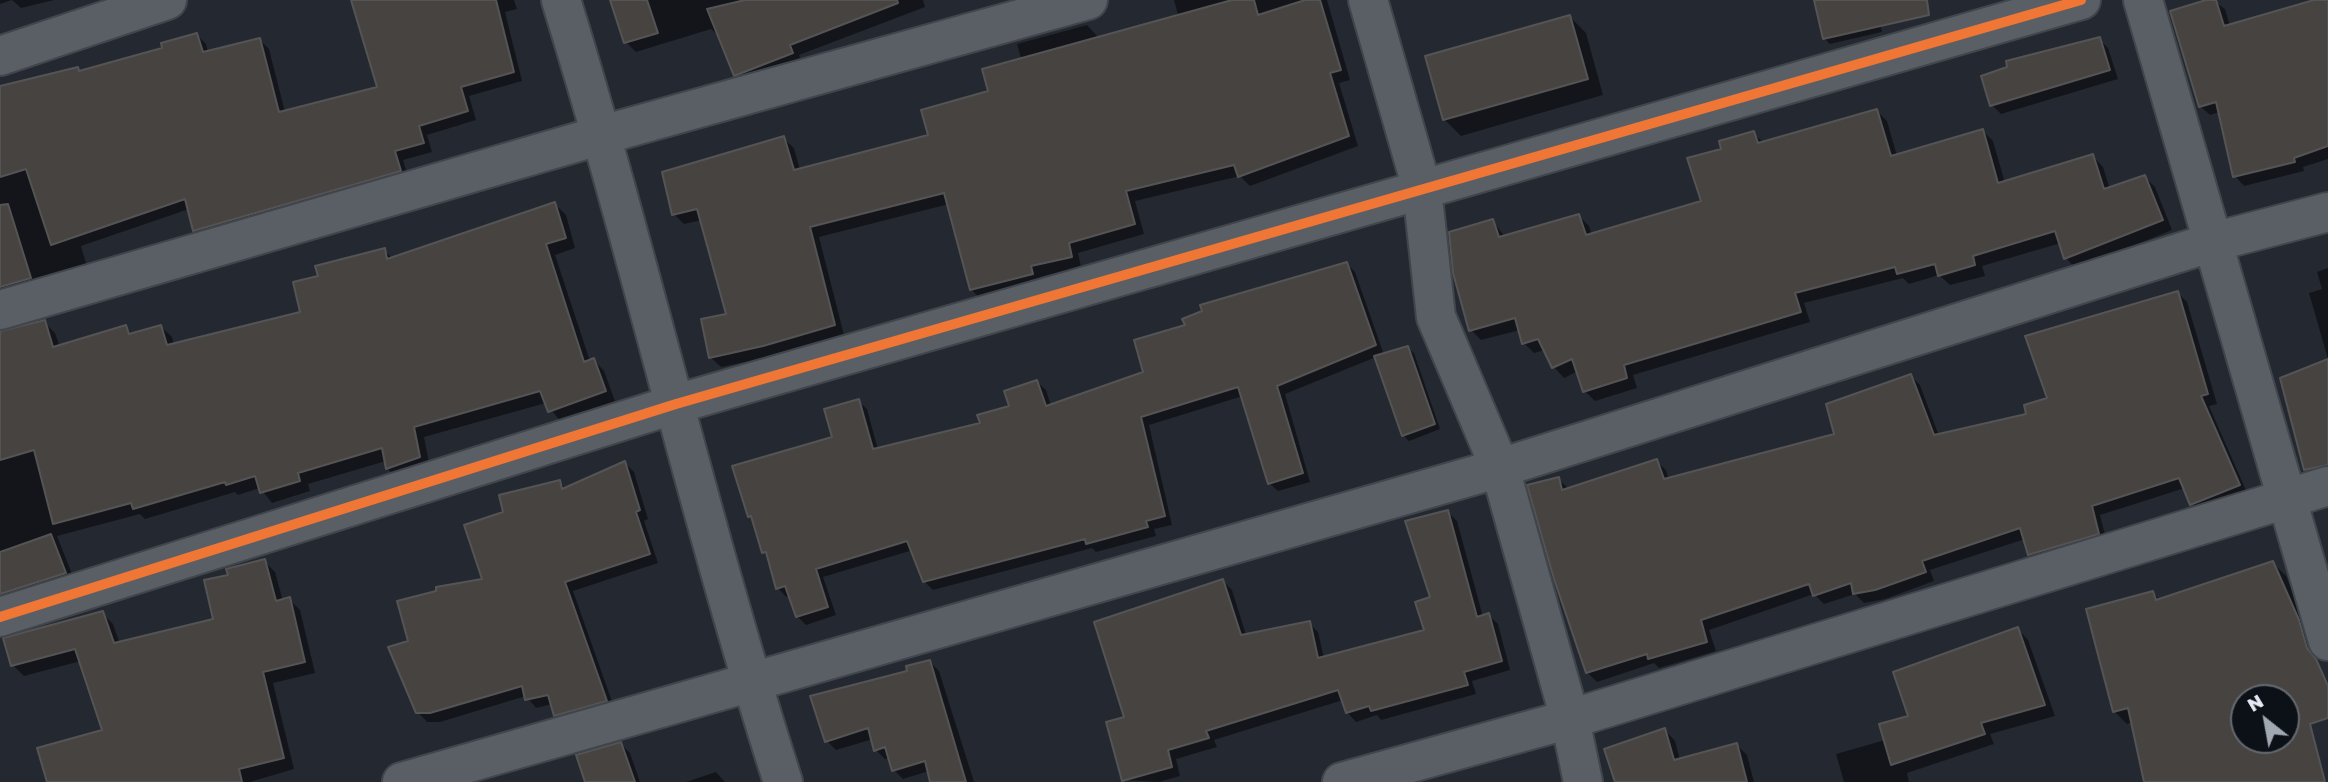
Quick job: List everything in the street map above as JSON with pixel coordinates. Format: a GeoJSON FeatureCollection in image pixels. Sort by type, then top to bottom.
{"type":"FeatureCollection","features":[{"type":"Feature","properties":{"kind":"street"},"geometry":{"type":"LineString","coordinates":[[0,56],[167,0]]}},
{"type":"Feature","properties":{"kind":"street"},"geometry":{"type":"LineString","coordinates":[[561,0],[602,135],[751,683],[783,782]]}},
{"type":"Feature","properties":{"kind":"street"},"geometry":{"type":"LineString","coordinates":[[0,310],[602,135],[1088,0]]}},
{"type":"Feature","properties":{"kind":"street"},"geometry":{"type":"LineString","coordinates":[[1368,0],[1422,189],[1436,317],[1500,468],[1570,719],[1583,782]]}},
{"type":"Feature","properties":{"kind":"street"},"geometry":{"type":"LineString","coordinates":[[0,617],[676,404],[2081,0]]}},
{"type":"Feature","properties":{"kind":"street"},"geometry":{"type":"LineString","coordinates":[[2143,0],[2328,641]]}},
{"type":"Feature","properties":{"kind":"street"},"geometry":{"type":"LineString","coordinates":[[402,782],[1500,468],[2213,242],[2328,212]]}},
{"type":"Feature","properties":{"kind":"street"},"geometry":{"type":"LineString","coordinates":[[1342,782],[1570,719],[2328,486]]}},
{"type":"Feature","properties":{"kind":"building"},"geometry":{"type":"Polygon","coordinates":[[[351,0],[496,0],[514,72],[461,87],[468,111],[419,126],[424,143],[395,151],[401,171],[193,231],[185,199],[51,245],[26,169],[0,177],[0,86],[78,67],[79,71],[162,48],[161,43],[197,33],[203,52],[260,38],[279,112],[377,87],[351,0]]]}},
{"type":"Feature","properties":{"kind":"building"},"geometry":{"type":"Polygon","coordinates":[[[610,0],[647,0],[658,33],[624,43],[610,0]]]}},
{"type":"Feature","properties":{"kind":"building"},"geometry":{"type":"Polygon","coordinates":[[[745,0],[897,0],[898,3],[790,45],[793,53],[734,76],[707,9],[745,0]]]}},
{"type":"Feature","properties":{"kind":"building"},"geometry":{"type":"Polygon","coordinates":[[[1232,0],[1254,0],[1258,15],[1305,0],[1320,0],[1341,70],[1330,73],[1349,136],[1238,177],[1234,165],[1126,191],[1135,224],[1069,243],[1072,257],[1031,266],[1033,274],[970,290],[944,193],[810,227],[835,325],[709,358],[701,319],[726,314],[697,209],[672,215],[662,172],[784,136],[794,170],[928,135],[921,110],[988,91],[982,69],[1232,0]]]}},
{"type":"Feature","properties":{"kind":"building"},"geometry":{"type":"Polygon","coordinates":[[[1814,0],[1927,0],[1929,15],[1823,39],[1814,0]]]}},
{"type":"Feature","properties":{"kind":"building"},"geometry":{"type":"Polygon","coordinates":[[[2206,0],[2216,0],[2224,26],[2314,0],[2328,0],[2328,146],[2294,158],[2295,162],[2233,177],[2216,102],[2199,107],[2170,11],[2206,0]]]}},
{"type":"Feature","properties":{"kind":"building"},"geometry":{"type":"Polygon","coordinates":[[[1570,15],[1588,79],[1443,120],[1425,56],[1570,15]]]}},
{"type":"Feature","properties":{"kind":"building"},"geometry":{"type":"Polygon","coordinates":[[[2100,37],[2110,70],[1990,106],[1981,76],[2007,67],[2006,61],[2100,37]]]}},
{"type":"Feature","properties":{"kind":"building"},"geometry":{"type":"Polygon","coordinates":[[[1877,109],[1891,156],[1983,129],[1998,183],[2093,154],[2104,189],[2145,175],[2163,220],[2064,259],[2055,231],[1973,256],[1975,265],[1938,276],[1935,264],[1897,274],[1895,267],[1795,293],[1801,312],[1624,365],[1627,378],[1583,392],[1572,359],[1552,368],[1538,339],[1522,344],[1515,318],[1469,331],[1453,273],[1449,232],[1493,219],[1499,237],[1579,214],[1586,235],[1701,201],[1687,158],[1721,149],[1719,141],[1754,131],[1758,143],[1877,109]]]}},
{"type":"Feature","properties":{"kind":"building"},"geometry":{"type":"Polygon","coordinates":[[[555,202],[566,238],[546,244],[584,362],[594,358],[606,391],[548,412],[540,391],[414,427],[420,457],[386,469],[382,448],[298,473],[300,481],[260,493],[255,476],[133,509],[131,503],[53,524],[34,450],[0,460],[0,331],[45,320],[53,347],[126,325],[129,334],[161,325],[167,345],[300,312],[293,282],[318,276],[315,266],[385,248],[387,259],[555,202]]]}},
{"type":"Feature","properties":{"kind":"building"},"geometry":{"type":"Polygon","coordinates":[[[8,204],[31,278],[0,287],[0,205],[8,204]]]}},
{"type":"Feature","properties":{"kind":"building"},"geometry":{"type":"Polygon","coordinates":[[[1347,262],[1376,345],[1277,386],[1303,473],[1268,484],[1238,387],[1141,417],[1165,516],[1146,521],[1148,527],[1086,544],[1085,539],[923,582],[907,541],[816,569],[828,607],[796,617],[785,586],[776,589],[766,552],[762,553],[732,466],[832,437],[824,409],[859,399],[873,449],[980,423],[977,415],[1009,406],[1004,391],[1037,380],[1046,406],[1143,372],[1134,340],[1185,325],[1182,319],[1202,311],[1200,305],[1347,262]]]}},
{"type":"Feature","properties":{"kind":"building"},"geometry":{"type":"Polygon","coordinates":[[[2178,291],[2208,394],[2201,396],[2240,485],[2190,505],[2179,478],[2092,506],[2099,534],[2028,555],[2020,528],[1922,561],[1926,572],[1875,590],[1853,594],[1851,583],[1813,596],[1809,584],[1701,620],[1707,642],[1648,659],[1647,654],[1586,673],[1554,579],[1527,485],[1559,477],[1562,490],[1657,459],[1664,479],[1834,434],[1826,404],[1911,374],[1934,435],[2026,414],[2024,405],[2047,398],[2025,336],[2178,291]]]}},
{"type":"Feature","properties":{"kind":"building"},"geometry":{"type":"Polygon","coordinates":[[[1408,346],[1435,424],[1402,436],[1374,356],[1408,346]]]}},
{"type":"Feature","properties":{"kind":"building"},"geometry":{"type":"Polygon","coordinates":[[[2328,359],[2328,465],[2304,470],[2280,378],[2328,359]]]}},
{"type":"Feature","properties":{"kind":"building"},"geometry":{"type":"Polygon","coordinates":[[[625,461],[640,510],[636,512],[650,554],[565,582],[607,701],[554,716],[548,695],[525,700],[522,686],[430,713],[416,713],[388,647],[408,641],[397,601],[436,591],[436,587],[482,579],[464,525],[503,512],[499,495],[560,480],[562,489],[625,461]]]}},
{"type":"Feature","properties":{"kind":"building"},"geometry":{"type":"Polygon","coordinates":[[[1448,510],[1477,617],[1489,613],[1502,661],[1464,672],[1468,685],[1371,711],[1369,706],[1346,713],[1338,690],[1206,731],[1209,738],[1168,750],[1172,767],[1122,781],[1106,722],[1124,717],[1094,622],[1223,579],[1241,635],[1310,621],[1318,658],[1424,630],[1415,602],[1430,597],[1405,521],[1448,510]]]}},
{"type":"Feature","properties":{"kind":"building"},"geometry":{"type":"Polygon","coordinates":[[[51,534],[66,573],[0,594],[0,552],[51,534]]]}},
{"type":"Feature","properties":{"kind":"building"},"geometry":{"type":"Polygon","coordinates":[[[265,559],[276,601],[290,597],[305,662],[263,672],[284,758],[239,769],[242,782],[47,782],[37,748],[102,730],[75,649],[11,666],[3,638],[103,611],[114,643],[213,619],[204,580],[228,575],[226,569],[265,559]]]}},
{"type":"Feature","properties":{"kind":"building"},"geometry":{"type":"Polygon","coordinates":[[[2273,561],[2299,620],[2307,648],[2316,659],[2328,686],[2328,718],[2310,724],[2325,782],[2144,782],[2128,708],[2113,712],[2086,609],[2153,591],[2156,600],[2273,561]]]}},
{"type":"Feature","properties":{"kind":"building"},"geometry":{"type":"Polygon","coordinates":[[[2018,627],[2045,705],[1981,723],[1985,734],[1891,765],[1879,724],[1908,716],[1893,672],[2018,627]]]}},
{"type":"Feature","properties":{"kind":"building"},"geometry":{"type":"Polygon","coordinates":[[[930,660],[966,782],[930,782],[925,761],[892,771],[885,747],[874,751],[868,728],[825,742],[810,696],[907,671],[906,666],[930,660]]]}},
{"type":"Feature","properties":{"kind":"building"},"geometry":{"type":"Polygon","coordinates":[[[1665,728],[1674,760],[1737,743],[1747,782],[1615,782],[1604,749],[1665,728]]]}},
{"type":"Feature","properties":{"kind":"building"},"geometry":{"type":"Polygon","coordinates":[[[621,742],[635,782],[585,782],[576,755],[621,742]]]}},
{"type":"Feature","properties":{"kind":"cycle path"},"geometry":{"type":"LineString","coordinates":[[0,617],[676,404],[2081,0]]}}]}
